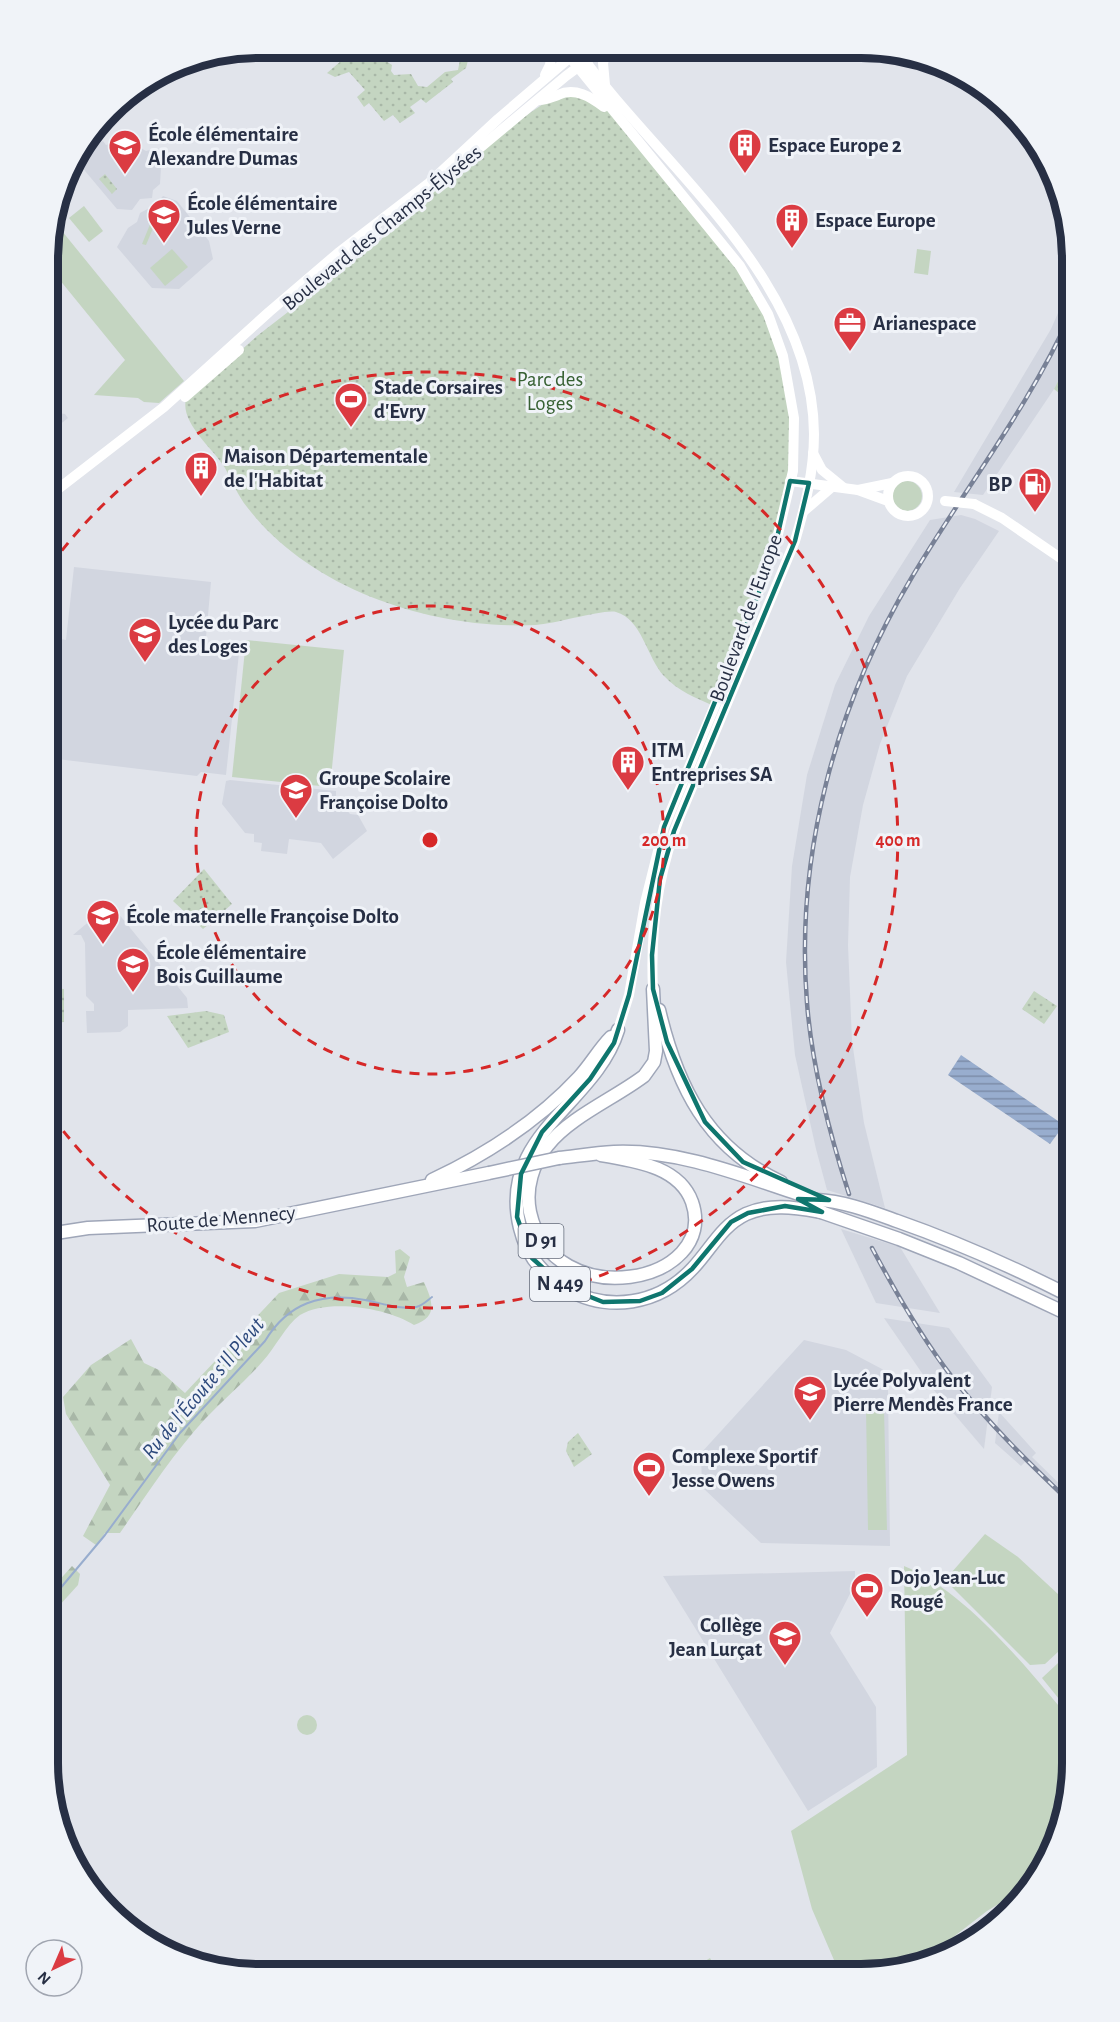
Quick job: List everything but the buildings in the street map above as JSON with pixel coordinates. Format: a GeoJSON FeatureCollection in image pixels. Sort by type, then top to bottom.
{"type":"FeatureCollection","features":[{"type":"Feature","properties":{"kind":"main road"},"geometry":{"type":"LineString","coordinates":[[542,80],[551,58]]}},
{"type":"Feature","properties":{"kind":"main road","name":"Boulevard des Champs-Élysées"},"geometry":{"type":"LineString","coordinates":[[58,490],[164,407],[314,274],[429,183],[567,58]]}},
{"type":"Feature","properties":{"kind":"main road","name":"Boulevard de l'Europe"},"geometry":{"type":"LineString","coordinates":[[578,58],[615,115],[713,230],[740,266],[768,315],[783,356],[791,390],[795,444],[790,481],[774,551],[662,834],[645,903],[634,975],[618,1030]]}},
{"type":"Feature","properties":{"kind":"main road","name":"Boulevard des Champs-Élysées"},"geometry":{"type":"LineString","coordinates":[[164,407],[191,392],[276,315],[590,58]]}},
{"type":"Feature","properties":{"kind":"main road"},"geometry":{"type":"LineString","coordinates":[[605,58],[605,85]]}},
{"type":"Feature","properties":{"kind":"main road","name":"Boulevard de l'Europe"},"geometry":{"type":"LineString","coordinates":[[581,64],[605,85],[691,185],[766,284],[798,348],[810,397],[814,433],[809,483],[795,542],[664,860],[654,920],[653,989]]}},
{"type":"Feature","properties":{"kind":"main road"},"geometry":{"type":"LineString","coordinates":[[538,100],[549,100],[570,92],[584,94],[615,115]]}},
{"type":"Feature","properties":{"kind":"main road"},"geometry":{"type":"LineString","coordinates":[[813,452],[822,470],[844,488]]}},
{"type":"Feature","properties":{"kind":"main road"},"geometry":{"type":"LineString","coordinates":[[858,490],[892,483],[904,476],[915,477],[927,491],[945,501]]}},
{"type":"Feature","properties":{"kind":"main road"},"geometry":{"type":"LineString","coordinates":[[790,481],[858,490],[888,501]]}},
{"type":"Feature","properties":{"kind":"main road"},"geometry":{"type":"LineString","coordinates":[[892,483],[888,501],[894,512],[905,517],[918,514],[926,505],[945,501],[974,504],[1002,518],[1062,559]]}},
{"type":"Feature","properties":{"kind":"main road"},"geometry":{"type":"LineString","coordinates":[[804,511],[832,487]]}},
{"type":"Feature","properties":{"kind":"main road"},"geometry":{"type":"LineString","coordinates":[[926,505],[927,491]]}},
{"type":"Feature","properties":{"kind":"main road"},"geometry":{"type":"LineString","coordinates":[[653,989],[674,1065],[705,1122],[743,1162],[782,1183],[818,1193],[829,1200]]}},
{"type":"Feature","properties":{"kind":"main road","name":"D 91"},"geometry":{"type":"LineString","coordinates":[[412,1188],[489,1173],[559,1158],[608,1155],[649,1165],[672,1176],[687,1192],[695,1212],[695,1222],[689,1243],[669,1264],[644,1274],[602,1278],[571,1268],[560,1262],[543,1244],[529,1207],[531,1179],[542,1153],[555,1137],[634,1083],[650,1068],[656,1051],[653,989]]}},
{"type":"Feature","properties":{"kind":"main road","name":"D 91"},"geometry":{"type":"LineString","coordinates":[[412,1188],[476,1158],[514,1131],[579,1077],[618,1030]]}},
{"type":"Feature","properties":{"kind":"main road","name":"N 449"},"geometry":{"type":"LineString","coordinates":[[618,1030],[607,1056],[538,1138],[521,1174],[516,1203],[517,1217],[528,1249],[540,1269],[563,1286],[587,1298],[619,1303],[640,1301],[674,1285],[692,1269],[731,1222],[748,1213],[785,1206],[822,1212],[899,1239],[959,1263],[1061,1311]]}},
{"type":"Feature","properties":{"kind":"main road"},"geometry":{"type":"LineString","coordinates":[[608,1155],[659,1155],[708,1166],[817,1200],[829,1200],[879,1214],[963,1245],[1061,1292]]}},
{"type":"Feature","properties":{"kind":"main road"},"geometry":{"type":"LineString","coordinates":[[608,1155],[657,1161],[707,1173],[781,1196],[822,1212]]}},
{"type":"Feature","properties":{"kind":"main road","name":"Route de Mennecy"},"geometry":{"type":"LineString","coordinates":[[58,1234],[255,1221],[412,1188]]}},
{"type":"Feature","properties":{"kind":"highlighted area"},"geometry":{"type":"Polygon","coordinates":[[[790,481],[809,483],[795,541],[674,831],[660,879],[652,955],[653,989],[667,1042],[705,1122],[743,1162],[829,1200],[798,1199],[822,1212],[785,1206],[748,1213],[731,1222],[692,1269],[662,1293],[640,1301],[603,1302],[563,1286],[532,1258],[517,1217],[521,1174],[542,1132],[590,1079],[614,1043],[629,995],[664,827],[754,606],[774,551],[790,481]]]}},
{"type":"Feature","properties":{"kind":"shaded area","name":"École élémentaire Alexandre Dumas"},"geometry":{"type":"Polygon","coordinates":[[[103,141],[106,145],[116,142],[128,156],[137,152],[139,147],[146,151],[157,148],[163,151],[165,159],[161,167],[160,184],[153,190],[152,198],[140,199],[132,210],[117,209],[81,166],[95,145],[103,141]]]}},
{"type":"Feature","properties":{"kind":"shaded area","name":"École élémentaire Jules Verne"},"geometry":{"type":"Polygon","coordinates":[[[163,196],[177,201],[209,241],[213,259],[179,289],[152,288],[117,247],[128,228],[137,222],[140,213],[155,205],[163,196]]]}},
{"type":"Feature","properties":{"kind":"shaded area"},"geometry":{"type":"Polygon","coordinates":[[[1062,304],[1062,374],[1054,389],[983,495],[954,492],[1051,329],[1062,304]]]}},
{"type":"Feature","properties":{"kind":"shaded area"},"geometry":{"type":"Polygon","coordinates":[[[58,413],[65,414],[68,418],[58,426],[58,413]]]}},
{"type":"Feature","properties":{"kind":"shaded area"},"geometry":{"type":"Polygon","coordinates":[[[961,515],[999,531],[960,588],[907,676],[880,744],[863,805],[850,877],[848,945],[852,1041],[864,1123],[885,1208],[827,1190],[795,1055],[786,962],[792,866],[807,775],[835,685],[869,616],[930,520],[961,515]]]}},
{"type":"Feature","properties":{"kind":"shaded area","name":"Lycée du Parc des Loges"},"geometry":{"type":"Polygon","coordinates":[[[74,567],[211,582],[205,648],[239,653],[226,775],[201,772],[197,776],[58,759],[58,639],[66,640],[74,567]]]}},
{"type":"Feature","properties":{"kind":"shaded area","name":"Groupe Scolaire Françoise Dolto"},"geometry":{"type":"Polygon","coordinates":[[[226,781],[336,791],[336,797],[350,814],[358,815],[367,831],[333,859],[321,843],[289,839],[287,854],[261,851],[262,843],[254,842],[254,834],[245,833],[222,804],[226,781]]]}},
{"type":"Feature","properties":{"kind":"shaded area"},"geometry":{"type":"Polygon","coordinates":[[[106,913],[111,919],[118,913],[187,998],[188,1008],[128,1010],[128,1026],[120,1032],[87,1033],[86,1011],[94,1011],[94,1004],[86,996],[85,943],[81,935],[73,935],[98,914],[101,917],[106,913]]]}},
{"type":"Feature","properties":{"kind":"shaded area"},"geometry":{"type":"Polygon","coordinates":[[[841,1229],[900,1247],[940,1313],[876,1303],[841,1229]]]}},
{"type":"Feature","properties":{"kind":"shaded area"},"geometry":{"type":"Polygon","coordinates":[[[884,1318],[949,1328],[992,1387],[984,1449],[933,1389],[884,1318]]]}},
{"type":"Feature","properties":{"kind":"shaded area","name":"Lycée Polyvalent Pierre Mendès France"},"geometry":{"type":"Polygon","coordinates":[[[804,1340],[846,1350],[882,1369],[895,1380],[888,1389],[890,1546],[761,1543],[702,1487],[701,1453],[804,1340]]]}},
{"type":"Feature","properties":{"kind":"shaded area"},"geometry":{"type":"Polygon","coordinates":[[[999,1412],[1036,1453],[1032,1457],[1061,1485],[1061,1497],[1025,1462],[1021,1466],[995,1443],[999,1412]]]}},
{"type":"Feature","properties":{"kind":"shaded area","name":"Collège Jean Lurçat"},"geometry":{"type":"Polygon","coordinates":[[[855,1571],[855,1584],[830,1633],[876,1707],[877,1767],[808,1811],[663,1576],[855,1571]]]}},
{"type":"Feature","properties":{"kind":"green space"},"geometry":{"type":"Polygon","coordinates":[[[344,58],[384,58],[392,65],[391,71],[394,75],[411,74],[418,86],[427,87],[445,72],[458,70],[460,58],[469,58],[466,68],[451,79],[453,82],[426,103],[421,99],[410,107],[415,113],[400,123],[393,115],[384,121],[369,103],[364,107],[357,97],[365,90],[349,72],[335,77],[327,73],[344,58]]]}},
{"type":"Feature","properties":{"kind":"green space","name":"Parc des Loges"},"geometry":{"type":"Polygon","coordinates":[[[584,94],[615,115],[740,266],[783,356],[794,444],[774,551],[714,706],[688,694],[669,681],[658,668],[632,622],[616,612],[536,625],[497,625],[417,612],[340,583],[305,562],[274,536],[247,507],[220,460],[193,426],[185,408],[186,399],[257,336],[381,240],[395,220],[490,140],[549,100],[584,94]]]}},
{"type":"Feature","properties":{"kind":"green space"},"geometry":{"type":"Polygon","coordinates":[[[105,174],[117,189],[112,194],[99,179],[105,174]]]}},
{"type":"Feature","properties":{"kind":"green space"},"geometry":{"type":"Polygon","coordinates":[[[84,206],[103,231],[89,242],[69,218],[84,206]]]}},
{"type":"Feature","properties":{"kind":"green space"},"geometry":{"type":"Polygon","coordinates":[[[155,212],[159,214],[146,245],[142,244],[155,212]]]}},
{"type":"Feature","properties":{"kind":"green space"},"geometry":{"type":"Polygon","coordinates":[[[61,229],[184,381],[159,403],[144,402],[138,398],[94,395],[125,360],[58,278],[61,229]]]}},
{"type":"Feature","properties":{"kind":"green space"},"geometry":{"type":"Polygon","coordinates":[[[172,249],[188,267],[165,286],[150,268],[172,249]]]}},
{"type":"Feature","properties":{"kind":"green space"},"geometry":{"type":"Polygon","coordinates":[[[917,249],[931,251],[928,275],[914,273],[917,249]]]}},
{"type":"Feature","properties":{"kind":"green space"},"geometry":{"type":"Polygon","coordinates":[[[1062,374],[1062,393],[1060,394],[1054,389],[1062,374]]]}},
{"type":"Feature","properties":{"kind":"green space"},"geometry":{"type":"Polygon","coordinates":[[[907,481],[918,485],[922,496],[918,507],[907,511],[896,507],[892,496],[896,485],[907,481]]]}},
{"type":"Feature","properties":{"kind":"green space"},"geometry":{"type":"Polygon","coordinates":[[[246,640],[344,650],[330,787],[232,777],[246,640]]]}},
{"type":"Feature","properties":{"kind":"green space"},"geometry":{"type":"Polygon","coordinates":[[[204,869],[232,904],[203,929],[173,901],[204,869]]]}},
{"type":"Feature","properties":{"kind":"green space"},"geometry":{"type":"Polygon","coordinates":[[[58,989],[64,989],[64,1022],[58,1022],[58,989]]]}},
{"type":"Feature","properties":{"kind":"green space"},"geometry":{"type":"Polygon","coordinates":[[[1034,991],[1057,1006],[1044,1024],[1022,1009],[1034,991]]]}},
{"type":"Feature","properties":{"kind":"green space"},"geometry":{"type":"Polygon","coordinates":[[[206,1011],[224,1015],[229,1032],[188,1048],[167,1016],[206,1011]]]}},
{"type":"Feature","properties":{"kind":"green space"},"geometry":{"type":"Polygon","coordinates":[[[400,1249],[410,1257],[404,1277],[407,1287],[424,1282],[427,1289],[431,1308],[427,1318],[414,1325],[374,1310],[342,1306],[312,1310],[300,1315],[256,1369],[193,1432],[120,1533],[105,1533],[96,1545],[83,1536],[110,1485],[66,1414],[63,1397],[91,1365],[131,1339],[144,1363],[159,1370],[185,1393],[279,1293],[339,1274],[388,1277],[396,1273],[395,1251],[400,1249]]]}},
{"type":"Feature","properties":{"kind":"green space"},"geometry":{"type":"Polygon","coordinates":[[[866,1409],[884,1409],[887,1530],[868,1530],[866,1409]]]}},
{"type":"Feature","properties":{"kind":"green space"},"geometry":{"type":"Polygon","coordinates":[[[578,1433],[592,1454],[574,1467],[566,1451],[568,1442],[578,1433]]]}},
{"type":"Feature","properties":{"kind":"green space"},"geometry":{"type":"Polygon","coordinates":[[[985,1534],[1018,1557],[1061,1597],[1061,1649],[1045,1664],[1030,1665],[945,1580],[985,1534]]]}},
{"type":"Feature","properties":{"kind":"green space"},"geometry":{"type":"Polygon","coordinates":[[[72,1566],[80,1574],[78,1585],[58,1607],[58,1582],[72,1566]]]}},
{"type":"Feature","properties":{"kind":"green space"},"geometry":{"type":"Polygon","coordinates":[[[904,1566],[928,1578],[974,1613],[1017,1657],[1061,1709],[1061,1776],[1058,1802],[1051,1827],[1035,1863],[1010,1897],[987,1911],[941,1947],[925,1953],[887,1962],[836,1964],[812,1909],[791,1831],[907,1755],[904,1566]]]}},
{"type":"Feature","properties":{"kind":"green space"},"geometry":{"type":"Polygon","coordinates":[[[1061,1660],[1061,1701],[1042,1678],[1061,1660]]]}},
{"type":"Feature","properties":{"kind":"green space"},"geometry":{"type":"Polygon","coordinates":[[[307,1715],[314,1718],[317,1725],[314,1732],[307,1735],[300,1732],[297,1725],[300,1718],[307,1715]]]}},
{"type":"Feature","properties":{"kind":"green space"},"geometry":{"type":"Polygon","coordinates":[[[710,1958],[713,1964],[700,1964],[710,1958]]]}},
{"type":"Feature","properties":{"kind":"water"},"geometry":{"type":"Polygon","coordinates":[[[961,1055],[1061,1123],[1061,1128],[1050,1144],[948,1075],[961,1055]]]}},
{"type":"Feature","properties":{"kind":"waterway","name":"Ru de l'Écoute s'Il Pleut"},"geometry":{"type":"LineString","coordinates":[[58,1591],[105,1535],[180,1433],[265,1341],[284,1317],[295,1309],[320,1299],[349,1298],[410,1308],[432,1297]]}},
{"type":"Feature","properties":{"kind":"railway"},"geometry":{"type":"LineString","coordinates":[[849,1194],[822,1100],[807,1003],[805,947],[808,891],[815,836],[826,782],[842,728],[885,626],[932,544],[1037,380],[1062,332]]}},
{"type":"Feature","properties":{"kind":"railway"},"geometry":{"type":"LineString","coordinates":[[872,1248],[909,1314],[952,1377],[995,1427],[1061,1493]]}},
{"type":"Feature","properties":{"kind":"place","name":"Espace Europe 2"},"geometry":{"type":"Point","coordinates":[745,174]}},
{"type":"Feature","properties":{"kind":"place","name":"École élémentaire Alexandre Dumas"},"geometry":{"type":"Point","coordinates":[125,175]}},
{"type":"Feature","properties":{"kind":"place","name":"École élémentaire Jules Verne"},"geometry":{"type":"Point","coordinates":[164,244]}},
{"type":"Feature","properties":{"kind":"place","name":"Espace Europe"},"geometry":{"type":"Point","coordinates":[792,249]}},
{"type":"Feature","properties":{"kind":"place","name":"Arianespace"},"geometry":{"type":"Point","coordinates":[850,352]}},
{"type":"Feature","properties":{"kind":"place","name":"Stade Corsaires d'Evry"},"geometry":{"type":"Point","coordinates":[351,428]}},
{"type":"Feature","properties":{"kind":"place","name":"Maison Départementale de l'Habitat"},"geometry":{"type":"Point","coordinates":[201,497]}},
{"type":"Feature","properties":{"kind":"place","name":"BP"},"geometry":{"type":"Point","coordinates":[1035,513]}},
{"type":"Feature","properties":{"kind":"place","name":"Lycée du Parc des Loges"},"geometry":{"type":"Point","coordinates":[145,663]}},
{"type":"Feature","properties":{"kind":"place","name":"ITM Entreprises SA"},"geometry":{"type":"Point","coordinates":[628,791]}},
{"type":"Feature","properties":{"kind":"place","name":"Groupe Scolaire Françoise Dolto"},"geometry":{"type":"Point","coordinates":[296,819]}},
{"type":"Feature","properties":{"kind":"place","name":"École maternelle Françoise Dolto"},"geometry":{"type":"Point","coordinates":[103,945]}},
{"type":"Feature","properties":{"kind":"place","name":"École élémentaire Bois Guillaume"},"geometry":{"type":"Point","coordinates":[133,993]}},
{"type":"Feature","properties":{"kind":"place","name":"Lycée Polyvalent Pierre Mendès France"},"geometry":{"type":"Point","coordinates":[810,1421]}},
{"type":"Feature","properties":{"kind":"place","name":"Complexe Sportif Jesse Owens"},"geometry":{"type":"Point","coordinates":[649,1497]}},
{"type":"Feature","properties":{"kind":"place","name":"Dojo Jean-Luc Rougé"},"geometry":{"type":"Point","coordinates":[867,1618]}},
{"type":"Feature","properties":{"kind":"place","name":"Collège Jean Lurçat"},"geometry":{"type":"Point","coordinates":[785,1666]}}]}
